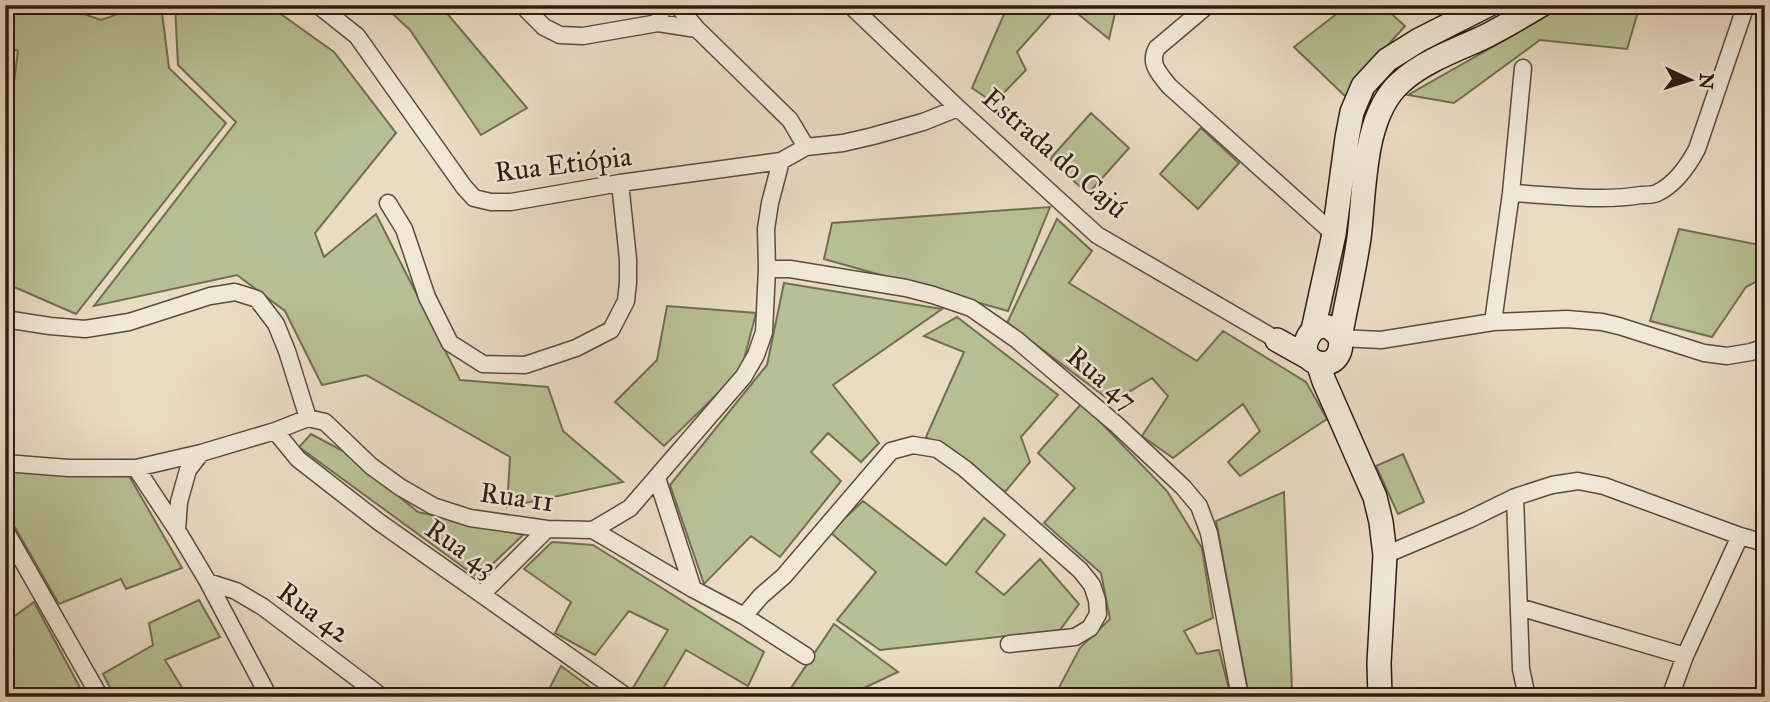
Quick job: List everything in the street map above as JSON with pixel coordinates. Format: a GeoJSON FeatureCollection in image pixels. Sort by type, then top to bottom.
{"type":"FeatureCollection","features":[{"type":"Feature","properties":{"kind":"main road"},"geometry":{"type":"LineString","coordinates":[[1380,697],[1385,555],[1381,522],[1375,497],[1338,411],[1321,347],[1347,138],[1352,112],[1363,86],[1387,60],[1419,40],[1488,5]]}},
{"type":"Feature","properties":{"kind":"main road"},"geometry":{"type":"LineString","coordinates":[[1321,347],[1359,240],[1368,160],[1375,122],[1384,103],[1401,82],[1434,60],[1541,5]]}},
{"type":"Feature","properties":{"kind":"main road","name":"Estrada do Cajú"},"geometry":{"type":"LineString","coordinates":[[1277,340],[1321,347]]}},
{"type":"Feature","properties":{"kind":"street","name":"Rua Etiópia"},"geometry":{"type":"LineString","coordinates":[[318,5],[357,36],[474,198],[491,202],[511,202],[621,183],[781,161]]}},
{"type":"Feature","properties":{"kind":"street"},"geometry":{"type":"LineString","coordinates":[[522,5],[544,27],[560,34],[583,36],[658,23],[697,29]]}},
{"type":"Feature","properties":{"kind":"street"},"geometry":{"type":"LineString","coordinates":[[658,23],[663,5]]}},
{"type":"Feature","properties":{"kind":"street"},"geometry":{"type":"LineString","coordinates":[[677,5],[697,29],[789,120],[806,147]]}},
{"type":"Feature","properties":{"kind":"street","name":"Estrada do Cajú"},"geometry":{"type":"LineString","coordinates":[[850,5],[1097,235],[1277,340]]}},
{"type":"Feature","properties":{"kind":"street"},"geometry":{"type":"LineString","coordinates":[[1208,5],[1157,48],[1153,60],[1155,66],[1169,86],[1334,234]]}},
{"type":"Feature","properties":{"kind":"street"},"geometry":{"type":"LineString","coordinates":[[1511,193],[1627,197],[1657,193],[1675,180],[1697,149],[1746,5]]}},
{"type":"Feature","properties":{"kind":"street"},"geometry":{"type":"LineString","coordinates":[[1493,321],[1511,193],[1523,68]]}},
{"type":"Feature","properties":{"kind":"street"},"geometry":{"type":"LineString","coordinates":[[806,656],[744,616],[593,530],[630,508],[744,376],[756,355],[764,332],[769,203],[781,161],[806,147],[843,144],[923,122],[958,108]]}},
{"type":"Feature","properties":{"kind":"street"},"geometry":{"type":"LineString","coordinates":[[388,203],[404,229],[427,297],[450,344],[483,364],[525,365],[576,348],[611,330],[626,301],[628,282],[621,183]]}},
{"type":"Feature","properties":{"kind":"street","name":"Rua 47"},"geometry":{"type":"LineString","coordinates":[[767,269],[790,269],[906,288],[971,308],[1017,340],[1184,486],[1199,506],[1209,533],[1240,697]]}},
{"type":"Feature","properties":{"kind":"street"},"geometry":{"type":"LineString","coordinates":[[5,318],[85,329],[129,322],[210,296],[235,292],[257,299],[276,324],[308,418],[201,453],[136,468],[68,468],[5,463]]}},
{"type":"Feature","properties":{"kind":"street"},"geometry":{"type":"LineString","coordinates":[[1321,347],[1493,321],[1567,319],[1602,321],[1704,353],[1727,356],[1765,347]]}},
{"type":"Feature","properties":{"kind":"street","name":"Rua 11"},"geometry":{"type":"LineString","coordinates":[[308,418],[325,422],[371,466],[433,506],[470,518],[547,529],[593,530]]}},
{"type":"Feature","properties":{"kind":"street","name":"Rua 43"},"geometry":{"type":"LineString","coordinates":[[275,431],[298,459],[379,522],[627,697]]}},
{"type":"Feature","properties":{"kind":"street"},"geometry":{"type":"LineString","coordinates":[[744,616],[761,596],[784,576],[891,451],[913,445],[937,449],[964,468],[1080,570],[1092,585],[1097,600],[1097,614],[1090,628],[1075,637],[1009,644]]}},
{"type":"Feature","properties":{"kind":"street"},"geometry":{"type":"LineString","coordinates":[[177,530],[179,502],[188,470],[201,453]]}},
{"type":"Feature","properties":{"kind":"street"},"geometry":{"type":"LineString","coordinates":[[136,468],[208,582],[269,697]]}},
{"type":"Feature","properties":{"kind":"street"},"geometry":{"type":"LineString","coordinates":[[657,478],[693,589]]}},
{"type":"Feature","properties":{"kind":"street"},"geometry":{"type":"LineString","coordinates":[[1385,555],[1515,497],[1552,485],[1578,481],[1604,486],[1765,543]]}},
{"type":"Feature","properties":{"kind":"street"},"geometry":{"type":"LineString","coordinates":[[1515,497],[1521,669],[1527,697]]}},
{"type":"Feature","properties":{"kind":"street"},"geometry":{"type":"LineString","coordinates":[[482,594],[547,529]]}},
{"type":"Feature","properties":{"kind":"street"},"geometry":{"type":"LineString","coordinates":[[5,530],[100,697]]}},
{"type":"Feature","properties":{"kind":"street"},"geometry":{"type":"LineString","coordinates":[[1670,697],[1685,656],[1740,536]]}},
{"type":"Feature","properties":{"kind":"street","name":"Rua 42"},"geometry":{"type":"LineString","coordinates":[[208,582],[236,591],[263,607],[382,697]]}},
{"type":"Feature","properties":{"kind":"street"},"geometry":{"type":"LineString","coordinates":[[1519,607],[1685,656]]}},
{"type":"Feature","properties":{"kind":"green space"},"geometry":{"type":"Polygon","coordinates":[[[5,5],[58,5],[101,20],[143,5],[161,5],[169,68],[226,123],[76,314],[5,283],[5,116],[10,112],[18,51],[5,46],[5,5]]]}},
{"type":"Feature","properties":{"kind":"green space"},"geometry":{"type":"Polygon","coordinates":[[[175,5],[268,5],[334,52],[396,133],[315,233],[324,257],[376,214],[460,380],[548,387],[563,431],[623,482],[507,507],[510,457],[366,375],[322,385],[285,311],[237,275],[94,306],[236,122],[178,65],[175,5]]]}},
{"type":"Feature","properties":{"kind":"green space"},"geometry":{"type":"Polygon","coordinates":[[[383,5],[440,5],[527,108],[481,135],[410,30],[383,5]]]}},
{"type":"Feature","properties":{"kind":"green space"},"geometry":{"type":"Polygon","coordinates":[[[1008,5],[1059,5],[1017,52],[1026,70],[994,103],[972,88],[1008,5]]]}},
{"type":"Feature","properties":{"kind":"green space"},"geometry":{"type":"Polygon","coordinates":[[[1067,5],[1117,5],[1109,39],[1067,5]]]}},
{"type":"Feature","properties":{"kind":"green space"},"geometry":{"type":"Polygon","coordinates":[[[1348,5],[1382,5],[1405,26],[1345,96],[1294,47],[1348,5]]]}},
{"type":"Feature","properties":{"kind":"green space"},"geometry":{"type":"Polygon","coordinates":[[[1548,5],[1640,5],[1627,49],[1540,40],[1454,103],[1408,95],[1517,33],[1548,5]]]}},
{"type":"Feature","properties":{"kind":"green space"},"geometry":{"type":"Polygon","coordinates":[[[1366,91],[1375,95],[1361,152],[1339,321],[1323,317],[1366,91]]]}},
{"type":"Feature","properties":{"kind":"green space"},"geometry":{"type":"Polygon","coordinates":[[[1091,113],[1129,148],[1088,194],[1050,159],[1091,113]]]}},
{"type":"Feature","properties":{"kind":"green space"},"geometry":{"type":"Polygon","coordinates":[[[1201,128],[1239,163],[1198,209],[1160,174],[1201,128]]]}},
{"type":"Feature","properties":{"kind":"green space"},"geometry":{"type":"Polygon","coordinates":[[[1050,207],[1008,311],[824,259],[832,223],[1050,207]]]}},
{"type":"Feature","properties":{"kind":"green space"},"geometry":{"type":"Polygon","coordinates":[[[1057,219],[1092,251],[1069,283],[1197,361],[1223,331],[1306,382],[1327,419],[1240,476],[1228,462],[1260,431],[1243,404],[1173,458],[1142,436],[1168,396],[1152,378],[1112,402],[1007,323],[1057,219]]]}},
{"type":"Feature","properties":{"kind":"green space"},"geometry":{"type":"Polygon","coordinates":[[[1679,229],[1765,246],[1765,277],[1746,287],[1712,337],[1650,321],[1679,229]]]}},
{"type":"Feature","properties":{"kind":"green space"},"geometry":{"type":"Polygon","coordinates":[[[784,283],[942,309],[833,385],[879,443],[861,462],[828,433],[811,452],[841,481],[780,557],[751,536],[704,584],[670,485],[767,365],[784,283]]]}},
{"type":"Feature","properties":{"kind":"green space"},"geometry":{"type":"Polygon","coordinates":[[[667,306],[756,313],[741,371],[664,446],[615,402],[657,360],[667,306]]]}},
{"type":"Feature","properties":{"kind":"green space"},"geometry":{"type":"Polygon","coordinates":[[[957,317],[1058,395],[1021,437],[1030,462],[1005,492],[926,437],[964,352],[924,336],[957,317]]]}},
{"type":"Feature","properties":{"kind":"green space"},"geometry":{"type":"Polygon","coordinates":[[[1082,403],[1167,491],[1202,548],[1213,618],[1184,631],[1197,654],[1219,650],[1231,697],[1063,697],[1056,693],[1080,648],[1110,619],[1101,573],[1044,523],[1075,488],[1038,453],[1082,403]]]}},
{"type":"Feature","properties":{"kind":"green space"},"geometry":{"type":"Polygon","coordinates":[[[311,434],[343,451],[418,512],[523,535],[478,578],[299,447],[311,434]]]}},
{"type":"Feature","properties":{"kind":"green space"},"geometry":{"type":"Polygon","coordinates":[[[1403,454],[1424,502],[1398,514],[1376,466],[1403,454]]]}},
{"type":"Feature","properties":{"kind":"green space"},"geometry":{"type":"Polygon","coordinates":[[[5,471],[128,474],[182,568],[126,589],[121,579],[59,604],[5,510],[5,471]]]}},
{"type":"Feature","properties":{"kind":"green space"},"geometry":{"type":"Polygon","coordinates":[[[1284,492],[1292,690],[1249,697],[1216,521],[1284,492]]]}},
{"type":"Feature","properties":{"kind":"green space"},"geometry":{"type":"Polygon","coordinates":[[[863,501],[946,565],[984,518],[1005,535],[976,572],[1004,595],[1040,559],[1079,604],[1060,630],[880,650],[837,620],[876,572],[830,532],[863,501]]]}},
{"type":"Feature","properties":{"kind":"green space"},"geometry":{"type":"Polygon","coordinates":[[[552,542],[593,545],[764,652],[748,686],[686,650],[658,697],[640,697],[631,691],[668,630],[629,611],[595,655],[555,633],[571,602],[524,569],[552,542]]]}},
{"type":"Feature","properties":{"kind":"green space"},"geometry":{"type":"Polygon","coordinates":[[[199,600],[220,637],[165,660],[188,697],[115,697],[103,674],[153,645],[149,623],[199,600]]]}},
{"type":"Feature","properties":{"kind":"green space"},"geometry":{"type":"Polygon","coordinates":[[[34,602],[85,697],[5,697],[5,623],[34,602]]]}},
{"type":"Feature","properties":{"kind":"green space"},"geometry":{"type":"Polygon","coordinates":[[[834,624],[898,672],[845,697],[785,697],[834,624]]]}},
{"type":"Feature","properties":{"kind":"green space"},"geometry":{"type":"Polygon","coordinates":[[[561,666],[603,697],[545,697],[561,666]]]}}]}
